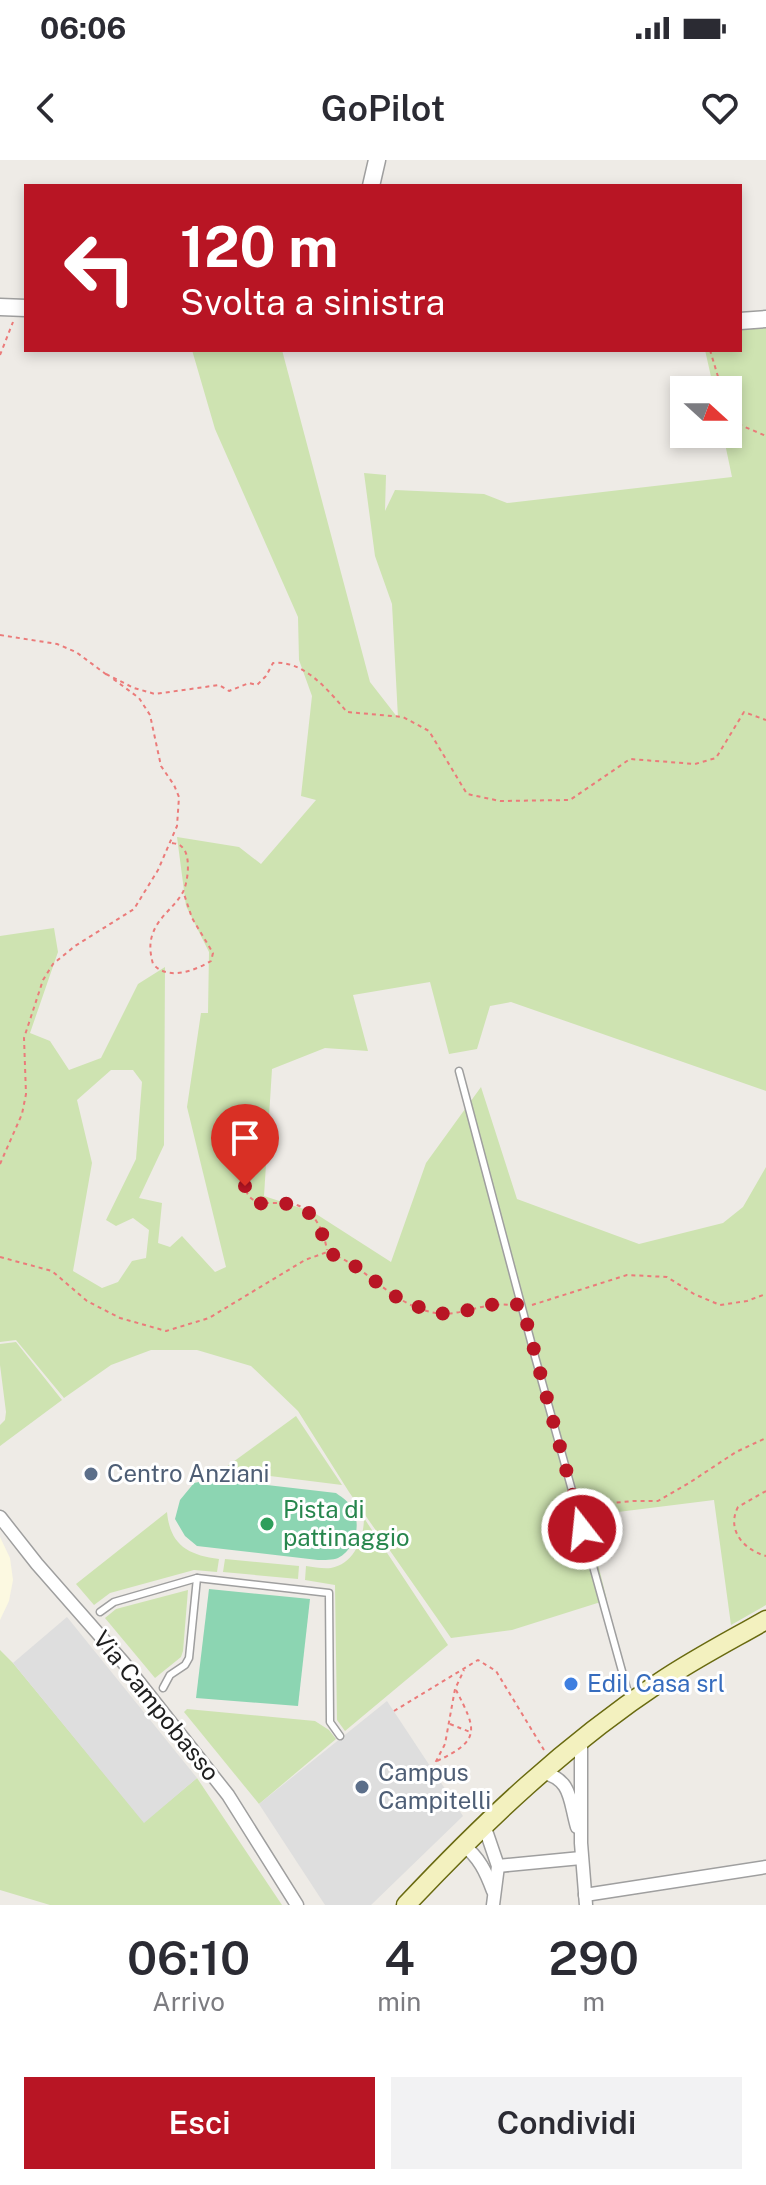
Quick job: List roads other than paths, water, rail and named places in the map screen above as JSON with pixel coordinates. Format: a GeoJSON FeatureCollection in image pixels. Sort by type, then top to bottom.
{"type":"FeatureCollection","features":[{"type":"Feature","properties":{"kind":"main road"},"geometry":{"type":"LineString","coordinates":[[406,1905],[484,1825],[581,1739],[661,1681],[766,1620]]}},
{"type":"Feature","properties":{"kind":"street"},"geometry":{"type":"LineString","coordinates":[[371,184],[377,160]]}},
{"type":"Feature","properties":{"kind":"street"},"geometry":{"type":"LineString","coordinates":[[0,307],[22,308]]}},
{"type":"Feature","properties":{"kind":"street"},"geometry":{"type":"LineString","coordinates":[[742,321],[766,319]]}},
{"type":"Feature","properties":{"kind":"street","name":"Via Campobasso"},"geometry":{"type":"LineString","coordinates":[[0,1517],[152,1698],[228,1795],[297,1905]]}},
{"type":"Feature","properties":{"kind":"street"},"geometry":{"type":"LineString","coordinates":[[88,1622],[100,1612]]}},
{"type":"Feature","properties":{"kind":"street"},"geometry":{"type":"LineString","coordinates":[[152,1698],[163,1688]]}},
{"type":"Feature","properties":{"kind":"street"},"geometry":{"type":"LineString","coordinates":[[164,1714],[176,1703]]}},
{"type":"Feature","properties":{"kind":"street"},"geometry":{"type":"LineString","coordinates":[[581,1739],[581,1858],[586,1900],[766,1867]]}},
{"type":"Feature","properties":{"kind":"street"},"geometry":{"type":"LineString","coordinates":[[546,1767],[566,1786],[581,1843]]}},
{"type":"Feature","properties":{"kind":"street"},"geometry":{"type":"LineString","coordinates":[[484,1825],[498,1866],[493,1905]]}},
{"type":"Feature","properties":{"kind":"street"},"geometry":{"type":"LineString","coordinates":[[463,1845],[481,1863],[493,1891]]}},
{"type":"Feature","properties":{"kind":"street"},"geometry":{"type":"LineString","coordinates":[[498,1866],[581,1858]]}},
{"type":"Feature","properties":{"kind":"lane"},"geometry":{"type":"LineString","coordinates":[[459,1071],[631,1703]]}},
{"type":"Feature","properties":{"kind":"lane"},"geometry":{"type":"LineString","coordinates":[[100,1612],[114,1602],[197,1578],[329,1593],[330,1722],[340,1736]]}},
{"type":"Feature","properties":{"kind":"lane"},"geometry":{"type":"LineString","coordinates":[[163,1688],[170,1675],[185,1665],[189,1658],[197,1578]]}},
{"type":"Feature","properties":{"kind":"place","name":"Centro Anziani"},"geometry":{"type":"Point","coordinates":[91,1474]}},
{"type":"Feature","properties":{"kind":"place","name":"Pista di pattinaggio"},"geometry":{"type":"Point","coordinates":[267,1524]}},
{"type":"Feature","properties":{"kind":"place","name":"Edil Casa srl"},"geometry":{"type":"Point","coordinates":[571,1684]}},
{"type":"Feature","properties":{"kind":"place","name":"Campus Campitelli"},"geometry":{"type":"Point","coordinates":[362,1787]}}]}
